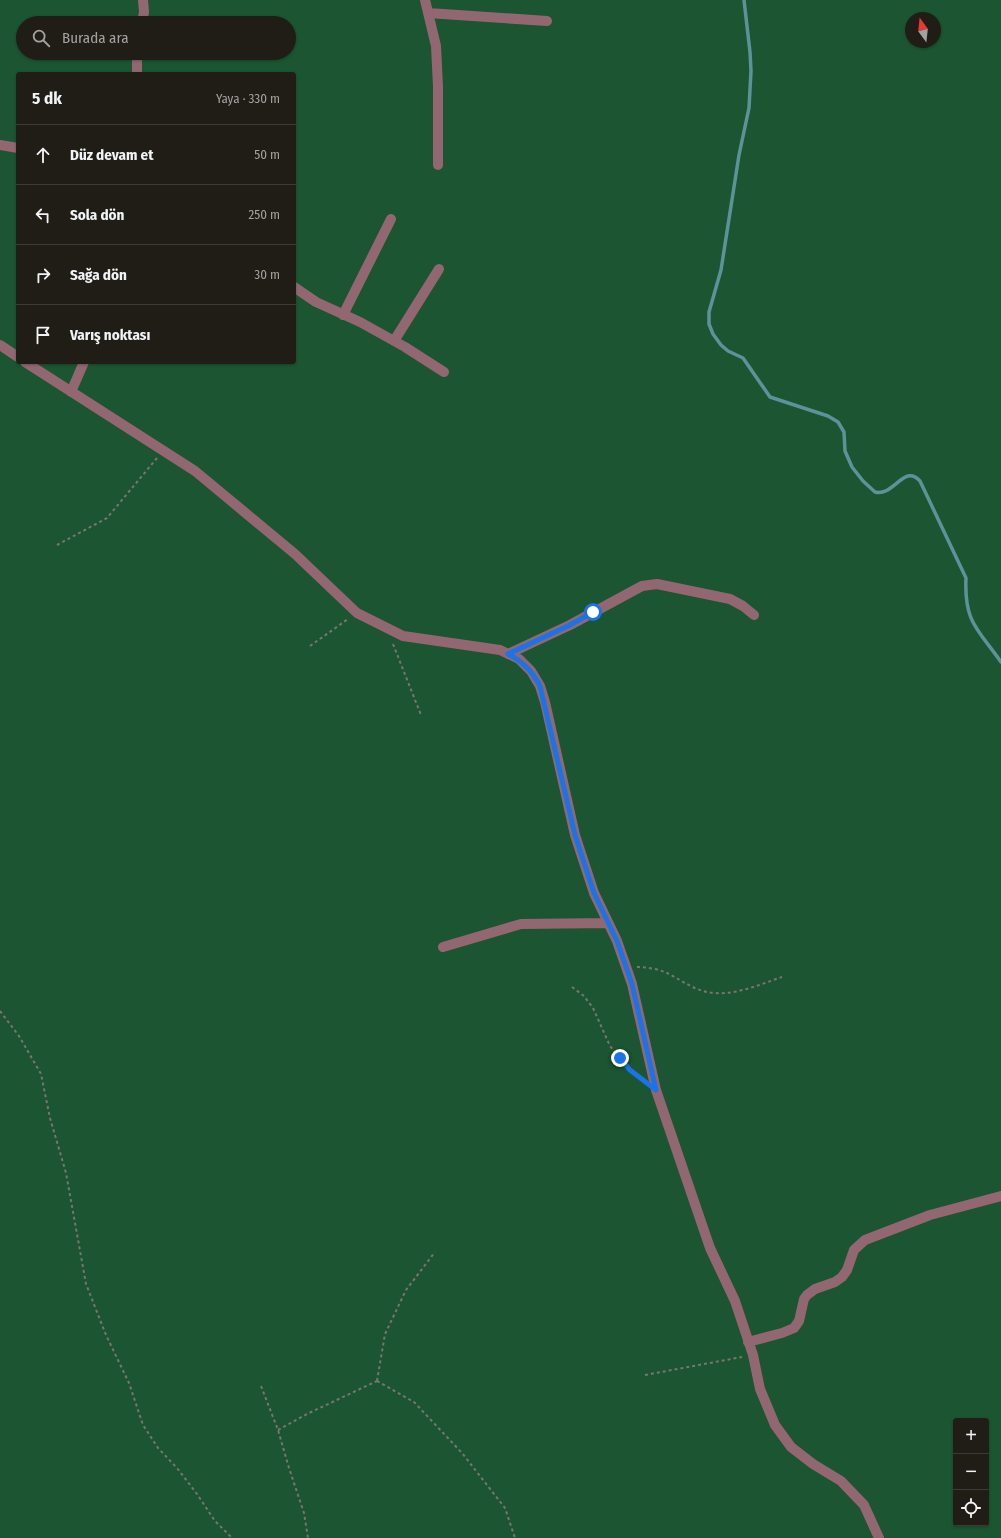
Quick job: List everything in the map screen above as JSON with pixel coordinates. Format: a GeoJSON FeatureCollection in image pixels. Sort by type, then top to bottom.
{"type":"FeatureCollection","features":[{"type":"Feature","properties":{"kind":"street"},"geometry":{"type":"LineString","coordinates":[[142,0],[143,16]]}},
{"type":"Feature","properties":{"kind":"street"},"geometry":{"type":"LineString","coordinates":[[425,0],[436,46],[438,86],[438,165]]}},
{"type":"Feature","properties":{"kind":"street"},"geometry":{"type":"LineString","coordinates":[[428,13],[547,21]]}},
{"type":"Feature","properties":{"kind":"street"},"geometry":{"type":"LineString","coordinates":[[137,60],[137,72]]}},
{"type":"Feature","properties":{"kind":"street"},"geometry":{"type":"LineString","coordinates":[[0,145],[16,148]]}},
{"type":"Feature","properties":{"kind":"street"},"geometry":{"type":"LineString","coordinates":[[343,315],[391,219]]}},
{"type":"Feature","properties":{"kind":"street"},"geometry":{"type":"LineString","coordinates":[[394,341],[439,269]]}},
{"type":"Feature","properties":{"kind":"street"},"geometry":{"type":"LineString","coordinates":[[296,288],[316,302],[394,341],[444,372]]}},
{"type":"Feature","properties":{"kind":"street"},"geometry":{"type":"LineString","coordinates":[[0,345],[16,356]]}},
{"type":"Feature","properties":{"kind":"street"},"geometry":{"type":"LineString","coordinates":[[28,364],[195,471],[295,554],[357,613],[404,636],[500,650],[519,659],[531,671],[540,686],[575,835],[594,893],[617,941],[632,984],[656,1090],[710,1248],[735,1301],[753,1355],[760,1389],[775,1426],[791,1447],[813,1464],[841,1481],[864,1505],[879,1538]]}},
{"type":"Feature","properties":{"kind":"street"},"geometry":{"type":"LineString","coordinates":[[71,392],[83,364]]}},
{"type":"Feature","properties":{"kind":"street"},"geometry":{"type":"LineString","coordinates":[[508,654],[570,625],[642,586],[657,584],[730,599],[743,606],[754,615]]}},
{"type":"Feature","properties":{"kind":"street"},"geometry":{"type":"LineString","coordinates":[[443,947],[521,924],[608,923]]}},
{"type":"Feature","properties":{"kind":"street"},"geometry":{"type":"LineString","coordinates":[[748,1342],[782,1333],[794,1328],[799,1321],[804,1299],[807,1295],[815,1289],[835,1282],[842,1277],[847,1270],[854,1250],[865,1240],[954,1207],[1001,1196]]}},
{"type":"Feature","properties":{"kind":"path"},"geometry":{"type":"LineString","coordinates":[[57,545],[107,518],[163,451]]}},
{"type":"Feature","properties":{"kind":"path"},"geometry":{"type":"LineString","coordinates":[[310,646],[357,613]]}},
{"type":"Feature","properties":{"kind":"path"},"geometry":{"type":"LineString","coordinates":[[387,627],[421,715]]}},
{"type":"Feature","properties":{"kind":"path"},"geometry":{"type":"LineString","coordinates":[[626,966],[647,967],[667,973],[706,992],[727,993],[749,988],[782,977]]}},
{"type":"Feature","properties":{"kind":"path"},"geometry":{"type":"LineString","coordinates":[[572,987],[584,996],[593,1008],[610,1046],[630,1070],[656,1090]]}},
{"type":"Feature","properties":{"kind":"path"},"geometry":{"type":"LineString","coordinates":[[0,1011],[19,1036],[41,1074],[50,1118],[66,1174],[86,1284],[106,1335],[129,1383],[143,1425],[158,1448],[177,1468],[197,1494],[215,1521],[232,1538]]}},
{"type":"Feature","properties":{"kind":"path"},"geometry":{"type":"LineString","coordinates":[[377,1381],[386,1334],[406,1290],[435,1252]]}},
{"type":"Feature","properties":{"kind":"path"},"geometry":{"type":"LineString","coordinates":[[645,1375],[753,1355]]}},
{"type":"Feature","properties":{"kind":"path"},"geometry":{"type":"LineString","coordinates":[[278,1430],[377,1381]]}},
{"type":"Feature","properties":{"kind":"path"},"geometry":{"type":"LineString","coordinates":[[377,1381],[414,1402],[462,1453],[505,1508],[515,1538]]}},
{"type":"Feature","properties":{"kind":"path"},"geometry":{"type":"LineString","coordinates":[[261,1386],[278,1430],[304,1513],[308,1538]]}},
{"type":"Feature","properties":{"kind":"green space"},"geometry":{"type":"Polygon","coordinates":[[[0,0],[1001,0],[1001,1538],[0,1538],[0,0]]]}},
{"type":"Feature","properties":{"kind":"waterway"},"geometry":{"type":"LineString","coordinates":[[744,0],[751,71],[749,108],[739,155],[721,270],[709,312],[709,324],[713,334],[721,345],[728,351],[743,358],[770,397],[828,416],[838,422],[844,432],[845,451],[852,467],[863,481],[875,492],[888,490],[909,476],[920,481],[966,578],[967,605],[970,616],[979,633],[1001,662]]}},
{"type":"Feature","properties":{"kind":"route"},"geometry":{"type":"LineString","coordinates":[[593,612],[570,625],[508,654],[519,659],[531,671],[540,686],[545,702],[575,835],[594,893],[617,941],[632,984],[656,1090],[630,1070],[620,1058]]}}]}
